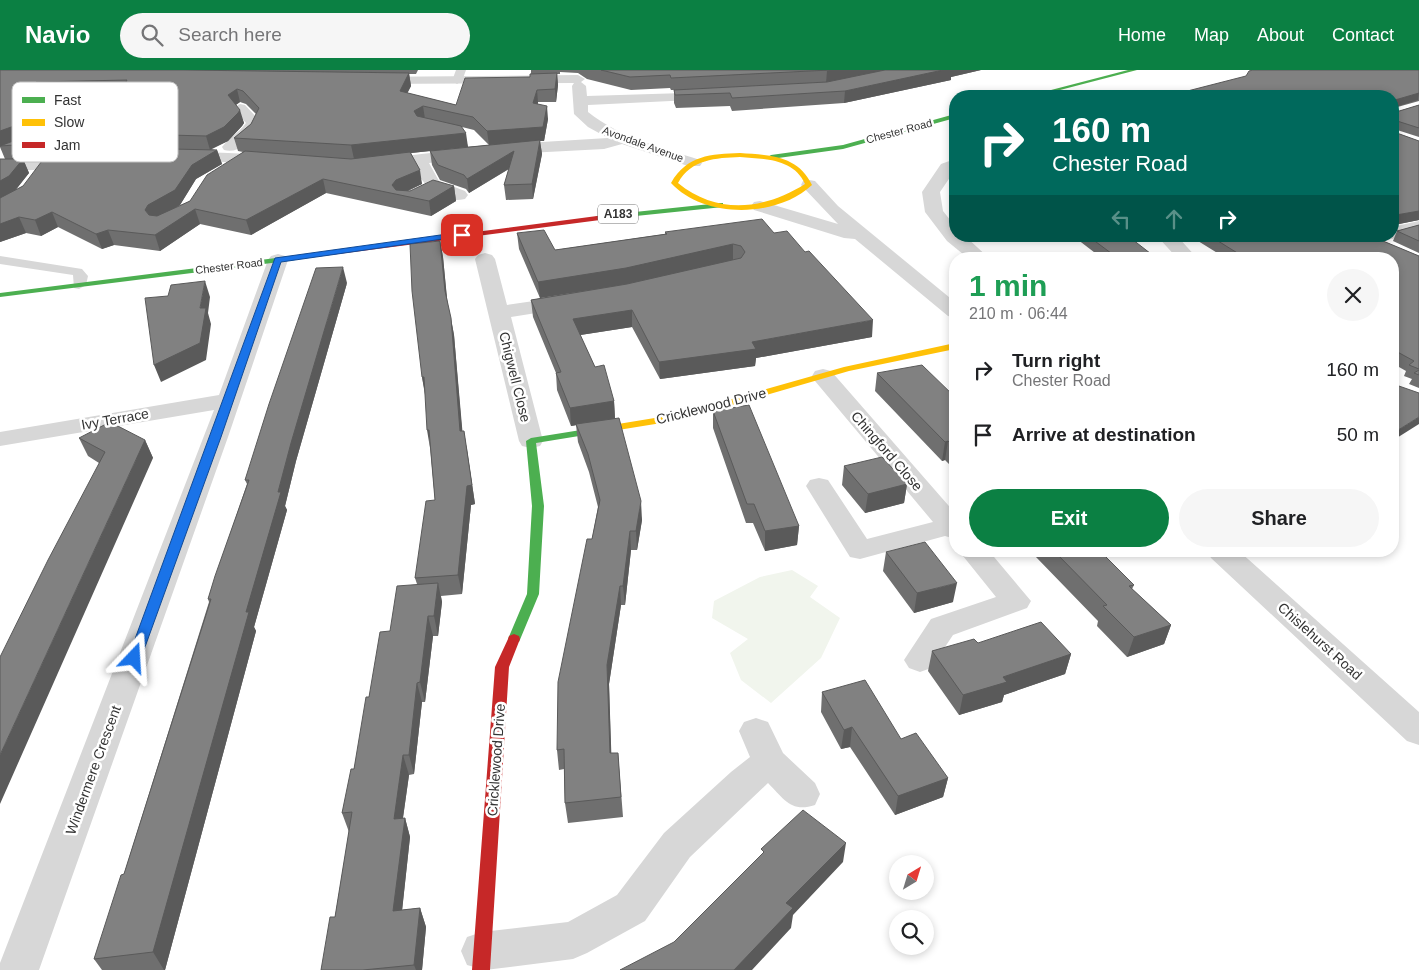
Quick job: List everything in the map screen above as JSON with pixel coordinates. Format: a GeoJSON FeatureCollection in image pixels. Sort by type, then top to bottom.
{"type":"FeatureCollection","features":[{"type":"Feature","properties":{"kind":"main road"},"geometry":{"type":"LineString","coordinates":[[1054,90],[1134,70]]}},
{"type":"Feature","properties":{"kind":"main road","name":"Chester Road"},"geometry":{"type":"LineString","coordinates":[[843,146],[949,118]]}},
{"type":"Feature","properties":{"kind":"main road"},"geometry":{"type":"LineString","coordinates":[[843,146],[809,171],[794,198],[760,206],[720,205],[688,196],[670,184],[680,169],[720,156],[766,157],[843,146]]}},
{"type":"Feature","properties":{"kind":"main road"},"geometry":{"type":"LineString","coordinates":[[766,157],[809,171]]}},
{"type":"Feature","properties":{"kind":"main road","name":"Chester Road"},"geometry":{"type":"LineString","coordinates":[[516,226],[624,204]]}},
{"type":"Feature","properties":{"kind":"main road","name":"Chester Road"},"geometry":{"type":"LineString","coordinates":[[0,295],[278,260],[516,226],[643,211],[720,205]]}},
{"type":"Feature","properties":{"kind":"main road","name":"Cricklewood Drive"},"geometry":{"type":"LineString","coordinates":[[482,961],[502,668],[533,594],[538,506],[531,441],[680,417],[822,376],[949,347]]}},
{"type":"Feature","properties":{"kind":"street"},"geometry":{"type":"LineString","coordinates":[[362,80],[459,76],[577,75]]}},
{"type":"Feature","properties":{"kind":"street","name":"Avondale Avenue"},"geometry":{"type":"LineString","coordinates":[[577,75],[581,114],[594,126],[694,163]]}},
{"type":"Feature","properties":{"kind":"street"},"geometry":{"type":"LineString","coordinates":[[581,100],[730,95]]}},
{"type":"Feature","properties":{"kind":"street"},"geometry":{"type":"LineString","coordinates":[[217,156],[245,136],[252,128],[254,122],[240,108]]}},
{"type":"Feature","properties":{"kind":"street"},"geometry":{"type":"LineString","coordinates":[[469,135],[484,152]]}},
{"type":"Feature","properties":{"kind":"street"},"geometry":{"type":"LineString","coordinates":[[363,166],[484,152],[604,144],[625,139]]}},
{"type":"Feature","properties":{"kind":"street"},"geometry":{"type":"LineString","coordinates":[[178,156],[217,156],[285,162]]}},
{"type":"Feature","properties":{"kind":"street"},"geometry":{"type":"LineString","coordinates":[[217,175],[245,158]]}},
{"type":"Feature","properties":{"kind":"street"},"geometry":{"type":"LineString","coordinates":[[420,160],[428,180],[428,190],[459,195]]}},
{"type":"Feature","properties":{"kind":"street"},"geometry":{"type":"LineString","coordinates":[[0,167],[95,162]]}},
{"type":"Feature","properties":{"kind":"street"},"geometry":{"type":"LineString","coordinates":[[33,184],[46,166]]}},
{"type":"Feature","properties":{"kind":"street"},"geometry":{"type":"LineString","coordinates":[[949,166],[931,192],[934,212],[949,231]]}},
{"type":"Feature","properties":{"kind":"street"},"geometry":{"type":"LineString","coordinates":[[809,171],[832,210],[873,242],[949,307]]}},
{"type":"Feature","properties":{"kind":"street"},"geometry":{"type":"LineString","coordinates":[[760,206],[810,220],[873,242]]}},
{"type":"Feature","properties":{"kind":"street"},"geometry":{"type":"LineString","coordinates":[[1399,234],[1419,226]]}},
{"type":"Feature","properties":{"kind":"street"},"geometry":{"type":"LineString","coordinates":[[960,242],[972,252]]}},
{"type":"Feature","properties":{"kind":"street"},"geometry":{"type":"LineString","coordinates":[[1172,242],[1182,252]]}},
{"type":"Feature","properties":{"kind":"street","name":"Chigwell Close"},"geometry":{"type":"LineString","coordinates":[[485,259],[531,441]]}},
{"type":"Feature","properties":{"kind":"street","name":"Windermere Crescent"},"geometry":{"type":"LineString","coordinates":[[18,970],[229,400],[278,260]]}},
{"type":"Feature","properties":{"kind":"street","name":"Chigwell Close"},"geometry":{"type":"LineString","coordinates":[[499,314],[588,299]]}},
{"type":"Feature","properties":{"kind":"street","name":"Chingford Close"},"geometry":{"type":"LineString","coordinates":[[822,376],[949,523]]}},
{"type":"Feature","properties":{"kind":"street","name":"Ivy Terrace"},"geometry":{"type":"LineString","coordinates":[[0,439],[229,400]]}},
{"type":"Feature","properties":{"kind":"street","name":"Chingford Close"},"geometry":{"type":"LineString","coordinates":[[819,486],[860,550],[949,529]]}},
{"type":"Feature","properties":{"kind":"street"},"geometry":{"type":"LineString","coordinates":[[920,660],[942,627],[1016,601],[978,557]]}},
{"type":"Feature","properties":{"kind":"street","name":"Chislehurst Road"},"geometry":{"type":"LineString","coordinates":[[1228,557],[1419,732]]}},
{"type":"Feature","properties":{"kind":"street","name":"Cricklewood Drive"},"geometry":{"type":"LineString","coordinates":[[482,961],[573,940],[631,908],[677,845],[744,782],[763,746],[802,794]]}},
{"type":"Feature","properties":{"kind":"lane"},"geometry":{"type":"LineString","coordinates":[[0,260],[77,272],[81,276],[79,285]]}},
{"type":"Feature","properties":{"kind":"shaded area"},"geometry":{"type":"Polygon","coordinates":[[[792,570],[818,586],[810,597],[840,618],[821,658],[771,703],[741,680],[730,653],[748,639],[712,618],[714,601],[760,577],[792,570]]]}},
{"type":"Feature","properties":{"kind":"building"},"geometry":{"type":"Polygon","coordinates":[[[0,70],[409,73],[400,91],[456,105],[465,78],[530,77],[530,74],[557,73],[555,89],[537,90],[533,103],[547,106],[543,127],[487,131],[473,117],[423,106],[414,111],[417,116],[461,126],[466,133],[351,145],[234,138],[251,124],[259,108],[243,91],[237,89],[228,95],[240,110],[224,127],[206,136],[178,135],[178,82],[126,82],[127,80],[12,82],[12,127],[0,131],[0,70]]]}},
{"type":"Feature","properties":{"kind":"building"},"geometry":{"type":"Polygon","coordinates":[[[601,70],[830,70],[671,78],[670,75],[630,77],[601,70]]]}},
{"type":"Feature","properties":{"kind":"building"},"geometry":{"type":"Polygon","coordinates":[[[885,70],[943,70],[845,91],[732,98],[730,93],[675,95],[674,90],[827,82],[885,70]]]}},
{"type":"Feature","properties":{"kind":"building"},"geometry":{"type":"Polygon","coordinates":[[[1419,70],[1419,93],[1399,99],[1399,90],[1191,90],[1246,76],[1249,71],[1419,70]]]}},
{"type":"Feature","properties":{"kind":"building"},"geometry":{"type":"Polygon","coordinates":[[[1419,105],[1419,128],[1399,122],[1399,111],[1419,105]]]}},
{"type":"Feature","properties":{"kind":"building"},"geometry":{"type":"Polygon","coordinates":[[[1399,134],[1419,141],[1419,211],[1399,214],[1399,134]]]}},
{"type":"Feature","properties":{"kind":"building"},"geometry":{"type":"Polygon","coordinates":[[[540,140],[532,184],[504,185],[514,151],[467,179],[464,175],[438,165],[430,151],[540,140]]]}},
{"type":"Feature","properties":{"kind":"building"},"geometry":{"type":"Polygon","coordinates":[[[12,141],[12,145],[0,146],[12,141]]]}},
{"type":"Feature","properties":{"kind":"building"},"geometry":{"type":"Polygon","coordinates":[[[178,149],[217,150],[192,165],[175,190],[148,205],[145,210],[149,215],[157,216],[190,201],[207,175],[245,151],[351,159],[410,152],[420,170],[396,180],[392,185],[396,190],[410,191],[433,180],[454,186],[429,201],[323,179],[246,220],[195,209],[155,235],[108,230],[96,234],[52,212],[35,220],[19,217],[0,224],[0,198],[23,186],[41,162],[178,162],[178,149]]]}},
{"type":"Feature","properties":{"kind":"building"},"geometry":{"type":"Polygon","coordinates":[[[0,159],[12,159],[12,162],[21,162],[9,176],[0,181],[0,159]]]}},
{"type":"Feature","properties":{"kind":"building"},"geometry":{"type":"Polygon","coordinates":[[[762,219],[774,233],[787,231],[805,252],[809,251],[873,320],[752,342],[756,349],[659,362],[632,310],[573,319],[595,367],[604,365],[614,401],[570,408],[556,373],[561,372],[531,300],[627,284],[741,258],[745,252],[741,246],[733,244],[626,268],[538,282],[517,233],[544,230],[555,250],[667,234],[665,232],[762,219]]]}},
{"type":"Feature","properties":{"kind":"building"},"geometry":{"type":"Polygon","coordinates":[[[1419,225],[1419,241],[1399,232],[1419,225]]]}},
{"type":"Feature","properties":{"kind":"building"},"geometry":{"type":"Polygon","coordinates":[[[440,241],[445,291],[451,318],[460,431],[464,431],[472,485],[467,486],[458,575],[415,578],[426,501],[435,500],[429,430],[427,430],[424,377],[422,377],[412,291],[410,244],[440,241]]]}},
{"type":"Feature","properties":{"kind":"building"},"geometry":{"type":"Polygon","coordinates":[[[1096,242],[1136,242],[1149,252],[1110,252],[1096,242]]]}},
{"type":"Feature","properties":{"kind":"building"},"geometry":{"type":"Polygon","coordinates":[[[1220,242],[1385,242],[1419,256],[1419,369],[1409,365],[1414,361],[1399,353],[1399,252],[1236,252],[1220,242]]]}},
{"type":"Feature","properties":{"kind":"building"},"geometry":{"type":"Polygon","coordinates":[[[343,267],[291,443],[278,492],[281,492],[246,612],[249,612],[153,952],[94,959],[121,875],[124,874],[211,599],[208,599],[215,576],[249,480],[245,480],[269,404],[316,268],[343,267]]]}},
{"type":"Feature","properties":{"kind":"building"},"geometry":{"type":"Polygon","coordinates":[[[205,281],[200,308],[206,308],[200,343],[154,365],[145,298],[168,296],[171,285],[205,281]]]}},
{"type":"Feature","properties":{"kind":"building"},"geometry":{"type":"Polygon","coordinates":[[[922,365],[949,391],[949,442],[945,442],[877,373],[922,365]]]}},
{"type":"Feature","properties":{"kind":"building"},"geometry":{"type":"Polygon","coordinates":[[[1399,386],[1419,393],[1419,417],[1399,430],[1399,386]]]}},
{"type":"Feature","properties":{"kind":"building"},"geometry":{"type":"Polygon","coordinates":[[[749,405],[799,526],[765,531],[754,504],[747,504],[713,411],[749,405]]]}},
{"type":"Feature","properties":{"kind":"building"},"geometry":{"type":"Polygon","coordinates":[[[619,418],[641,501],[636,531],[630,531],[623,586],[620,586],[607,665],[610,753],[618,753],[621,797],[565,803],[564,749],[557,750],[558,682],[587,539],[592,539],[600,500],[588,454],[576,424],[619,418]]]}},
{"type":"Feature","properties":{"kind":"building"},"geometry":{"type":"Polygon","coordinates":[[[110,422],[145,440],[0,755],[0,657],[105,452],[79,438],[110,422]]]}},
{"type":"Feature","properties":{"kind":"building"},"geometry":{"type":"Polygon","coordinates":[[[882,457],[907,484],[868,494],[844,466],[882,457]]]}},
{"type":"Feature","properties":{"kind":"building"},"geometry":{"type":"Polygon","coordinates":[[[925,542],[957,583],[917,593],[886,552],[925,542]]]}},
{"type":"Feature","properties":{"kind":"building"},"geometry":{"type":"Polygon","coordinates":[[[1060,557],[1106,557],[1134,585],[1129,586],[1171,625],[1134,637],[1103,606],[1107,605],[1060,557]]]}},
{"type":"Feature","properties":{"kind":"building"},"geometry":{"type":"Polygon","coordinates":[[[438,583],[434,616],[428,616],[420,682],[417,683],[409,755],[403,755],[394,819],[405,818],[393,911],[420,908],[414,965],[363,970],[321,970],[330,917],[335,917],[352,812],[342,813],[351,769],[354,769],[366,697],[369,697],[380,632],[390,631],[397,586],[438,583]]]}},
{"type":"Feature","properties":{"kind":"building"},"geometry":{"type":"Polygon","coordinates":[[[1041,622],[1071,654],[1003,677],[1007,682],[963,695],[932,651],[974,639],[978,643],[1041,622]]]}},
{"type":"Feature","properties":{"kind":"building"},"geometry":{"type":"Polygon","coordinates":[[[865,680],[901,739],[916,733],[948,778],[898,796],[852,727],[844,730],[822,692],[865,680]]]}},
{"type":"Feature","properties":{"kind":"building"},"geometry":{"type":"Polygon","coordinates":[[[803,810],[846,843],[786,903],[793,908],[734,970],[620,970],[674,942],[764,852],[761,849],[803,810]]]}},
{"type":"Feature","properties":{"kind":"traffic: fast"},"geometry":{"type":"LineString","coordinates":[[1055,90],[1134,70]]}},
{"type":"Feature","properties":{"kind":"traffic: fast"},"geometry":{"type":"LineString","coordinates":[[771,157],[843,147],[949,118]]}},
{"type":"Feature","properties":{"kind":"traffic: fast"},"geometry":{"type":"LineString","coordinates":[[597,218],[720,205]]}},
{"type":"Feature","properties":{"kind":"traffic: fast"},"geometry":{"type":"LineString","coordinates":[[0,295],[292,258]]}},
{"type":"Feature","properties":{"kind":"traffic: fast"},"geometry":{"type":"LineString","coordinates":[[514,639],[533,594],[538,506],[531,441],[612,428]]}},
{"type":"Feature","properties":{"kind":"traffic: slow"},"geometry":{"type":"LineString","coordinates":[[740,155],[770,158],[790,164],[805,176],[809,185],[777,201],[759,206],[740,208],[704,202],[688,194],[674,183],[679,174],[693,163],[711,157],[740,155]]}},
{"type":"Feature","properties":{"kind":"traffic: slow"},"geometry":{"type":"LineString","coordinates":[[612,428],[680,417],[847,369],[949,347]]}},
{"type":"Feature","properties":{"kind":"traffic: jam"},"geometry":{"type":"LineString","coordinates":[[292,258],[597,218]]}},
{"type":"Feature","properties":{"kind":"traffic: jam"},"geometry":{"type":"LineString","coordinates":[[481,970],[502,667],[514,639]]}},
{"type":"Feature","properties":{"kind":"route"},"geometry":{"type":"LineString","coordinates":[[134,658],[216,437],[278,260],[462,235]]}}]}
